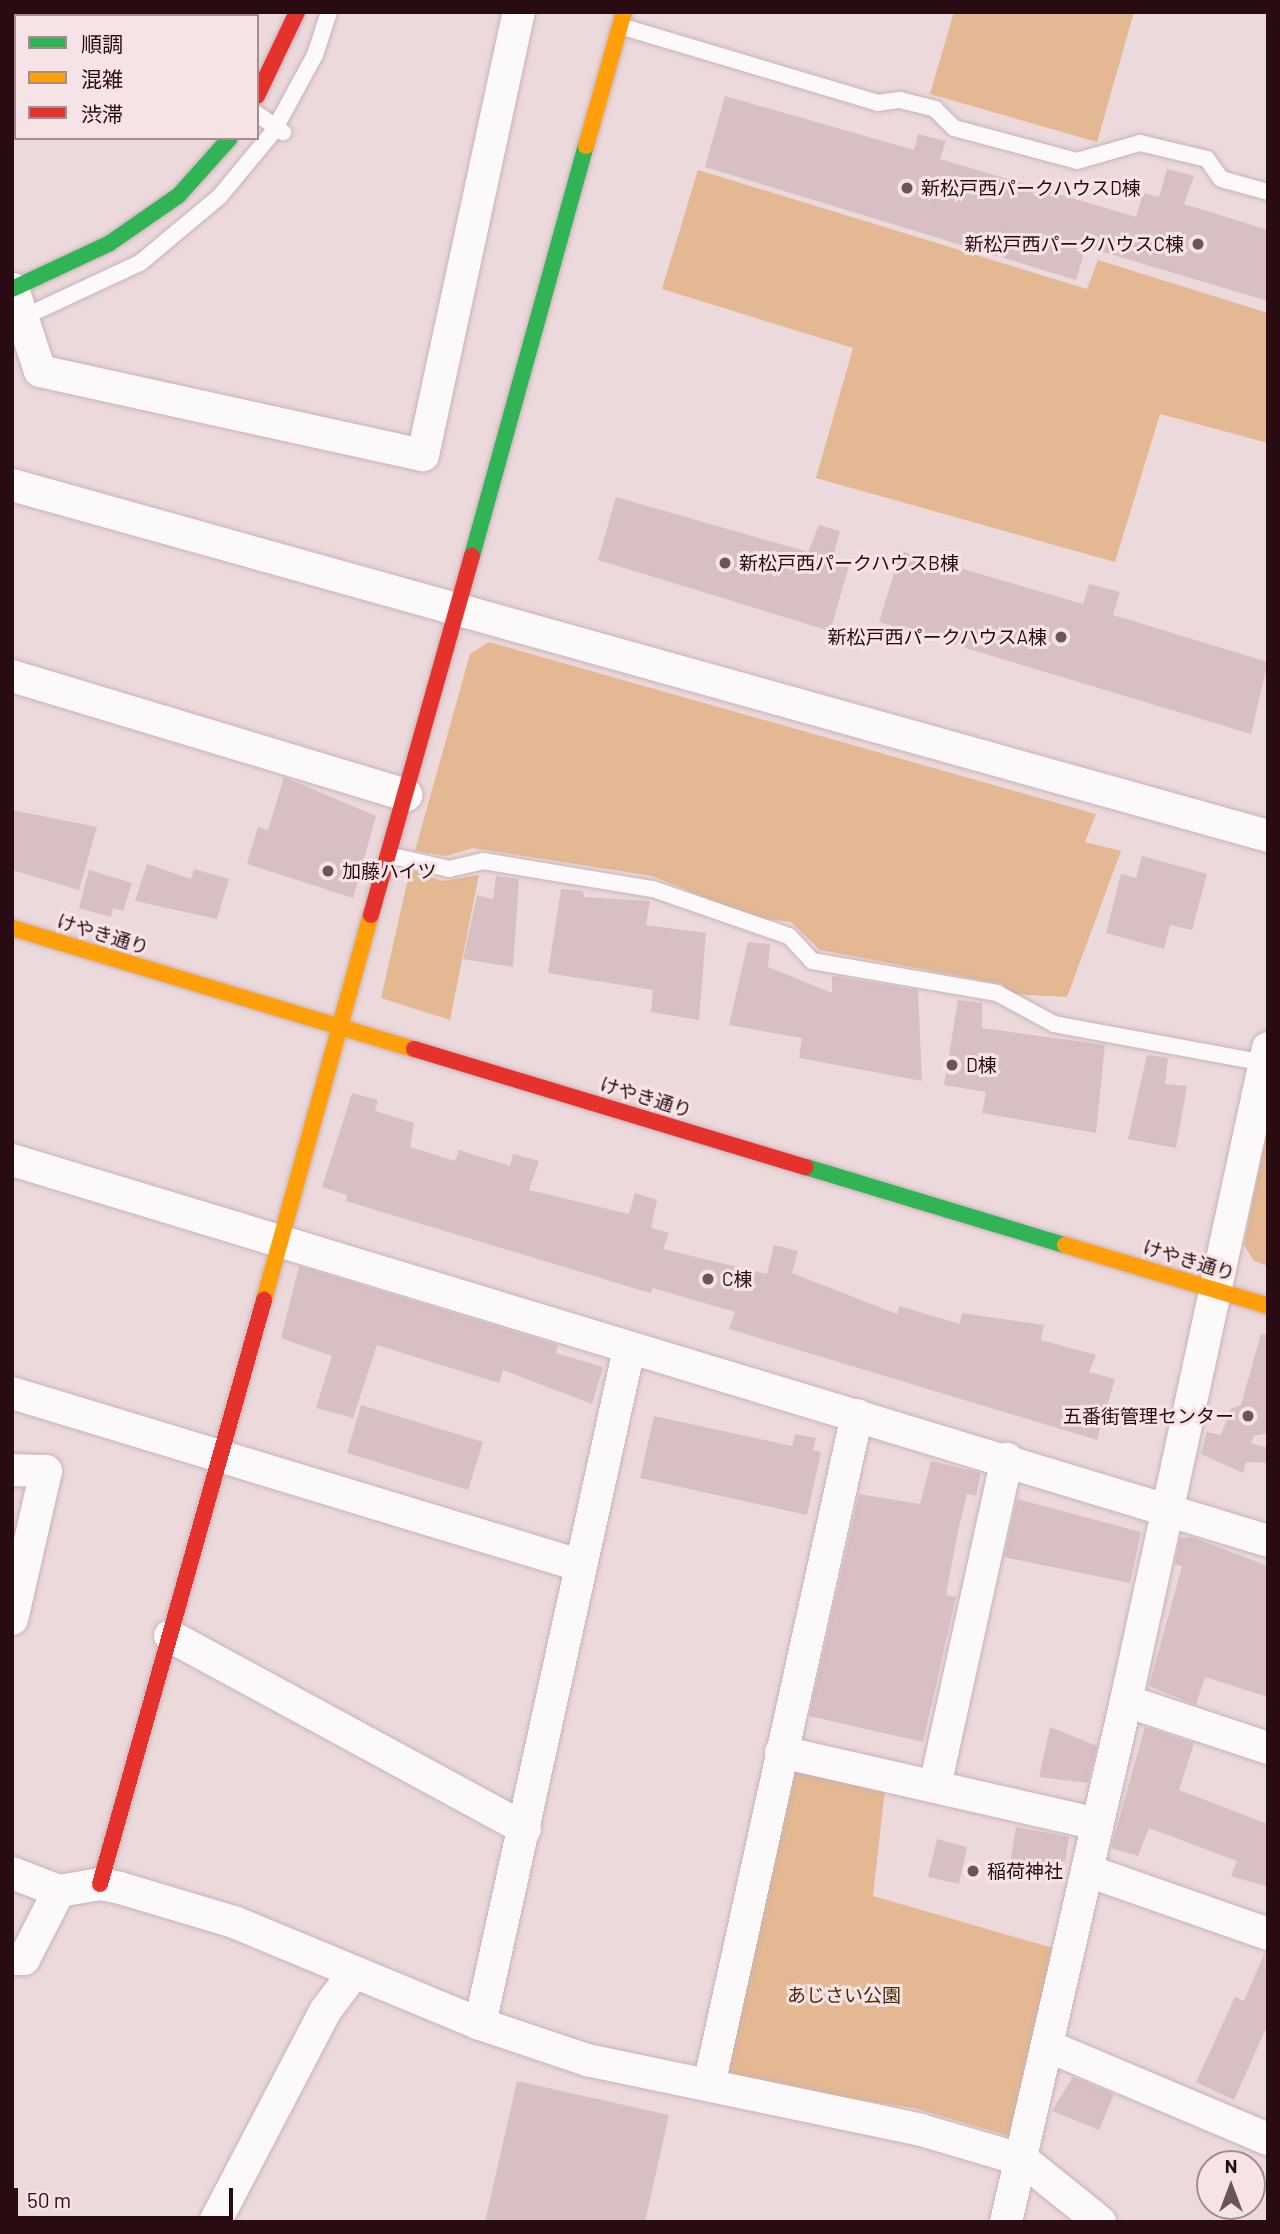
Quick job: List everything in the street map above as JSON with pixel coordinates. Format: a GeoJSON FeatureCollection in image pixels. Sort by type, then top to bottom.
{"type":"FeatureCollection","features":[{"type":"Feature","properties":{"kind":"street"},"geometry":{"type":"LineString","coordinates":[[259,92],[297,12]]}},
{"type":"Feature","properties":{"kind":"street"},"geometry":{"type":"LineString","coordinates":[[228,140],[179,195],[110,243],[13,289],[40,371],[423,455],[471,191],[519,12]]}},
{"type":"Feature","properties":{"kind":"street"},"geometry":{"type":"LineString","coordinates":[[100,1884],[622,19]]}},
{"type":"Feature","properties":{"kind":"street"},"geometry":{"type":"LineString","coordinates":[[12,485],[1268,836]]}},
{"type":"Feature","properties":{"kind":"street"},"geometry":{"type":"LineString","coordinates":[[12,676],[406,795]]}},
{"type":"Feature","properties":{"kind":"street","name":"けやき通り"},"geometry":{"type":"LineString","coordinates":[[12,928],[1268,1306]]}},
{"type":"Feature","properties":{"kind":"street"},"geometry":{"type":"LineString","coordinates":[[1006,2222],[1050,2047],[1216,1290],[1262,1097],[1266,1055]]}},
{"type":"Feature","properties":{"kind":"street"},"geometry":{"type":"LineString","coordinates":[[12,1160],[629,1349],[1007,1459],[1268,1541]]}},
{"type":"Feature","properties":{"kind":"street"},"geometry":{"type":"LineString","coordinates":[[480,2024],[525,1829],[579,1565],[629,1349]]}},
{"type":"Feature","properties":{"kind":"street"},"geometry":{"type":"LineString","coordinates":[[12,1393],[219,1453],[579,1565]]}},
{"type":"Feature","properties":{"kind":"street"},"geometry":{"type":"LineString","coordinates":[[709,2085],[857,1415]]}},
{"type":"Feature","properties":{"kind":"street"},"geometry":{"type":"LineString","coordinates":[[935,1786],[1007,1459]]}},
{"type":"Feature","properties":{"kind":"street"},"geometry":{"type":"LineString","coordinates":[[12,1470],[46,1471],[12,1619]]}},
{"type":"Feature","properties":{"kind":"street"},"geometry":{"type":"LineString","coordinates":[[170,1636],[525,1829]]}},
{"type":"Feature","properties":{"kind":"street"},"geometry":{"type":"LineString","coordinates":[[1126,1701],[1268,1748]]}},
{"type":"Feature","properties":{"kind":"street"},"geometry":{"type":"LineString","coordinates":[[781,1752],[1097,1824]]}},
{"type":"Feature","properties":{"kind":"street"},"geometry":{"type":"LineString","coordinates":[[1088,1871],[1268,1934]]}},
{"type":"Feature","properties":{"kind":"street"},"geometry":{"type":"LineString","coordinates":[[12,1872],[59,1891],[100,1884],[234,1922],[353,1974],[480,2024],[587,2060],[921,2130],[1023,2160],[1100,2222]]}},
{"type":"Feature","properties":{"kind":"street"},"geometry":{"type":"LineString","coordinates":[[12,1959],[24,1959],[59,1891]]}},
{"type":"Feature","properties":{"kind":"street"},"geometry":{"type":"LineString","coordinates":[[215,2222],[326,2010],[353,1974]]}},
{"type":"Feature","properties":{"kind":"street"},"geometry":{"type":"LineString","coordinates":[[1050,2047],[1268,2139]]}},
{"type":"Feature","properties":{"kind":"lane"},"geometry":{"type":"LineString","coordinates":[[39,310],[97,287],[172,240],[228,188],[280,129],[315,55],[329,12]]}},
{"type":"Feature","properties":{"kind":"lane"},"geometry":{"type":"LineString","coordinates":[[622,19],[878,103],[900,100],[935,109],[954,128],[1077,161],[1140,143],[1207,159],[1221,179],[1268,192]]}},
{"type":"Feature","properties":{"kind":"lane"},"geometry":{"type":"LineString","coordinates":[[259,115],[280,129]]}},
{"type":"Feature","properties":{"kind":"lane"},"geometry":{"type":"LineString","coordinates":[[388,855],[449,869],[483,861],[653,889],[789,936],[812,961],[997,993],[1054,1024],[1266,1055]]}},
{"type":"Feature","properties":{"kind":"green space"},"geometry":{"type":"Polygon","coordinates":[[[954,12],[1134,12],[1097,142],[930,94],[954,12]]]}},
{"type":"Feature","properties":{"kind":"green space"},"geometry":{"type":"Polygon","coordinates":[[[698,170],[1087,289],[1098,260],[1268,313],[1268,443],[1160,414],[1115,562],[816,478],[853,348],[662,289],[698,170]]]}},
{"type":"Feature","properties":{"kind":"green space"},"geometry":{"type":"Polygon","coordinates":[[[489,642],[1096,814],[1085,842],[1121,851],[1067,997],[1011,994],[1002,984],[820,950],[791,922],[753,917],[652,876],[473,848],[446,856],[415,851],[470,654],[489,642]]]}},
{"type":"Feature","properties":{"kind":"green space"},"geometry":{"type":"Polygon","coordinates":[[[410,870],[442,881],[479,875],[450,1020],[381,998],[410,870]]]}},
{"type":"Feature","properties":{"kind":"green space"},"geometry":{"type":"Polygon","coordinates":[[[1268,1125],[1268,1266],[1254,1261],[1244,1245],[1268,1125]]]}},
{"type":"Feature","properties":{"kind":"green space","name":"あじさい公園"},"geometry":{"type":"Polygon","coordinates":[[[787,1766],[885,1789],[873,1896],[1053,1948],[1009,2136],[914,2108],[721,2080],[787,1766]]]}},
{"type":"Feature","properties":{"kind":"building","name":"新松戸西パークハウスD棟"},"geometry":{"type":"Polygon","coordinates":[[[725,96],[914,150],[918,134],[946,141],[940,159],[1136,217],[1143,193],[1159,197],[1167,169],[1194,176],[1184,204],[1268,230],[1268,301],[1086,247],[1076,280],[705,167],[725,96]]]}},
{"type":"Feature","properties":{"kind":"building","name":"新松戸西パークハウスB棟"},"geometry":{"type":"Polygon","coordinates":[[[616,497],[808,552],[819,525],[840,531],[832,561],[849,566],[830,631],[598,560],[616,497]]]}},
{"type":"Feature","properties":{"kind":"building","name":"新松戸西パークハウスA棟"},"geometry":{"type":"Polygon","coordinates":[[[901,551],[1083,604],[1089,584],[1120,592],[1113,615],[1268,662],[1251,734],[879,622],[901,551]]]}},
{"type":"Feature","properties":{"kind":"building"},"geometry":{"type":"Polygon","coordinates":[[[284,777],[376,816],[353,898],[247,864],[258,827],[268,830],[284,777]]]}},
{"type":"Feature","properties":{"kind":"building"},"geometry":{"type":"Polygon","coordinates":[[[12,810],[97,827],[79,890],[12,870],[12,810]]]}},
{"type":"Feature","properties":{"kind":"building"},"geometry":{"type":"Polygon","coordinates":[[[1142,856],[1207,874],[1192,930],[1170,925],[1164,949],[1106,933],[1121,874],[1136,878],[1142,856]]]}},
{"type":"Feature","properties":{"kind":"building"},"geometry":{"type":"Polygon","coordinates":[[[147,864],[191,879],[194,869],[229,879],[217,919],[135,901],[147,864]]]}},
{"type":"Feature","properties":{"kind":"building"},"geometry":{"type":"Polygon","coordinates":[[[89,870],[132,883],[123,911],[113,908],[111,917],[79,908],[89,870]]]}},
{"type":"Feature","properties":{"kind":"building"},"geometry":{"type":"Polygon","coordinates":[[[496,876],[519,879],[513,967],[463,959],[477,895],[493,899],[496,876]]]}},
{"type":"Feature","properties":{"kind":"building"},"geometry":{"type":"Polygon","coordinates":[[[561,889],[583,891],[584,897],[650,901],[646,925],[706,933],[699,1020],[651,1012],[653,990],[548,973],[561,889]]]}},
{"type":"Feature","properties":{"kind":"building"},"geometry":{"type":"Polygon","coordinates":[[[748,942],[770,944],[768,967],[832,993],[832,976],[918,990],[922,1081],[799,1058],[802,1038],[729,1025],[748,942]]]}},
{"type":"Feature","properties":{"kind":"building"},"geometry":{"type":"Polygon","coordinates":[[[958,1000],[982,1003],[982,1028],[1105,1045],[1096,1133],[982,1113],[986,1092],[944,1085],[958,1000]]]}},
{"type":"Feature","properties":{"kind":"building"},"geometry":{"type":"Polygon","coordinates":[[[1147,1055],[1168,1058],[1165,1084],[1187,1086],[1176,1148],[1128,1139],[1147,1055]]]}},
{"type":"Feature","properties":{"kind":"building","name":"C棟"},"geometry":{"type":"Polygon","coordinates":[[[352,1093],[378,1100],[375,1111],[414,1123],[410,1147],[455,1161],[459,1150],[510,1166],[513,1154],[539,1161],[529,1190],[629,1214],[635,1193],[657,1200],[651,1228],[669,1233],[663,1249],[767,1274],[774,1245],[798,1251],[792,1273],[897,1314],[899,1306],[960,1324],[962,1313],[1044,1325],[1041,1340],[1096,1355],[1089,1372],[1115,1379],[1097,1440],[729,1329],[735,1312],[653,1288],[650,1293],[346,1201],[347,1195],[322,1187],[352,1093]]]}},
{"type":"Feature","properties":{"kind":"building"},"geometry":{"type":"Polygon","coordinates":[[[299,1266],[558,1345],[556,1353],[603,1367],[592,1404],[503,1370],[499,1383],[377,1345],[353,1418],[316,1408],[332,1356],[281,1338],[299,1266]]]}},
{"type":"Feature","properties":{"kind":"building","name":"五番街管理センター"},"geometry":{"type":"Polygon","coordinates":[[[1261,1334],[1268,1335],[1268,1433],[1254,1436],[1251,1443],[1268,1448],[1268,1463],[1246,1462],[1243,1473],[1201,1454],[1207,1432],[1221,1435],[1231,1409],[1241,1405],[1261,1334]]]}},
{"type":"Feature","properties":{"kind":"building"},"geometry":{"type":"Polygon","coordinates":[[[361,1405],[483,1442],[468,1490],[347,1453],[361,1405]]]}},
{"type":"Feature","properties":{"kind":"building"},"geometry":{"type":"Polygon","coordinates":[[[654,1416],[792,1446],[795,1434],[816,1438],[813,1450],[821,1452],[807,1515],[640,1478],[654,1416]]]}},
{"type":"Feature","properties":{"kind":"building"},"geometry":{"type":"Polygon","coordinates":[[[931,1461],[981,1473],[976,1496],[967,1494],[958,1531],[946,1595],[956,1597],[923,1742],[809,1716],[859,1494],[920,1504],[931,1461]]]}},
{"type":"Feature","properties":{"kind":"building"},"geometry":{"type":"Polygon","coordinates":[[[1017,1499],[1141,1532],[1130,1583],[1004,1557],[1017,1499]]]}},
{"type":"Feature","properties":{"kind":"building"},"geometry":{"type":"Polygon","coordinates":[[[1192,1537],[1268,1566],[1268,1697],[1205,1677],[1196,1705],[1149,1686],[1182,1566],[1175,1564],[1180,1538],[1192,1537]]]}},
{"type":"Feature","properties":{"kind":"building"},"geometry":{"type":"Polygon","coordinates":[[[1050,1727],[1097,1746],[1088,1783],[1039,1777],[1050,1727]]]}},
{"type":"Feature","properties":{"kind":"building"},"geometry":{"type":"Polygon","coordinates":[[[1145,1727],[1194,1743],[1179,1790],[1268,1824],[1268,1887],[1231,1876],[1237,1861],[1149,1828],[1138,1856],[1111,1848],[1145,1727]]]}},
{"type":"Feature","properties":{"kind":"building"},"geometry":{"type":"Polygon","coordinates":[[[1016,1827],[1069,1837],[1065,1862],[1057,1860],[1054,1870],[1033,1866],[1032,1874],[1009,1869],[1016,1827]]]}},
{"type":"Feature","properties":{"kind":"building"},"geometry":{"type":"Polygon","coordinates":[[[937,1839],[967,1847],[959,1884],[928,1877],[937,1839]]]}},
{"type":"Feature","properties":{"kind":"building"},"geometry":{"type":"Polygon","coordinates":[[[1265,1952],[1268,2024],[1234,2100],[1196,2082],[1235,1997],[1244,2001],[1265,1952]]]}},
{"type":"Feature","properties":{"kind":"building"},"geometry":{"type":"Polygon","coordinates":[[[1073,2077],[1114,2094],[1099,2130],[1052,2111],[1073,2077]]]}},
{"type":"Feature","properties":{"kind":"building"},"geometry":{"type":"Polygon","coordinates":[[[517,2081],[669,2115],[645,2222],[485,2222],[517,2081]]]}},
{"type":"Feature","properties":{"kind":"traffic: fast"},"geometry":{"type":"LineString","coordinates":[[12,289],[110,243],[179,195],[228,140]]}},
{"type":"Feature","properties":{"kind":"traffic: fast"},"geometry":{"type":"LineString","coordinates":[[472,556],[586,146]]}},
{"type":"Feature","properties":{"kind":"traffic: fast"},"geometry":{"type":"LineString","coordinates":[[806,1167],[1065,1245]]}},
{"type":"Feature","properties":{"kind":"traffic: slow"},"geometry":{"type":"LineString","coordinates":[[586,146],[624,12]]}},
{"type":"Feature","properties":{"kind":"traffic: slow"},"geometry":{"type":"LineString","coordinates":[[264,1300],[371,915]]}},
{"type":"Feature","properties":{"kind":"traffic: slow"},"geometry":{"type":"LineString","coordinates":[[12,928],[414,1049]]}},
{"type":"Feature","properties":{"kind":"traffic: slow"},"geometry":{"type":"LineString","coordinates":[[1065,1245],[1268,1306]]}},
{"type":"Feature","properties":{"kind":"traffic: jam"},"geometry":{"type":"LineString","coordinates":[[259,92],[297,12]]}},
{"type":"Feature","properties":{"kind":"traffic: jam"},"geometry":{"type":"LineString","coordinates":[[371,915],[472,556]]}},
{"type":"Feature","properties":{"kind":"traffic: jam"},"geometry":{"type":"LineString","coordinates":[[414,1049],[806,1167]]}},
{"type":"Feature","properties":{"kind":"traffic: jam"},"geometry":{"type":"LineString","coordinates":[[100,1884],[264,1300]]}},
{"type":"Feature","properties":{"kind":"place","name":"新松戸西パークハウスD棟"},"geometry":{"type":"Point","coordinates":[907,188]}},
{"type":"Feature","properties":{"kind":"place","name":"新松戸西パークハウスC棟"},"geometry":{"type":"Point","coordinates":[1198,244]}},
{"type":"Feature","properties":{"kind":"place","name":"新松戸西パークハウスB棟"},"geometry":{"type":"Point","coordinates":[725,563]}},
{"type":"Feature","properties":{"kind":"place","name":"新松戸西パークハウスA棟"},"geometry":{"type":"Point","coordinates":[1061,637]}},
{"type":"Feature","properties":{"kind":"place","name":"加藤ハイツ"},"geometry":{"type":"Point","coordinates":[328,871]}},
{"type":"Feature","properties":{"kind":"place","name":"D棟"},"geometry":{"type":"Point","coordinates":[952,1065]}},
{"type":"Feature","properties":{"kind":"place","name":"C棟"},"geometry":{"type":"Point","coordinates":[708,1279]}},
{"type":"Feature","properties":{"kind":"place","name":"五番街管理センター"},"geometry":{"type":"Point","coordinates":[1248,1416]}},
{"type":"Feature","properties":{"kind":"place","name":"稲荷神社"},"geometry":{"type":"Point","coordinates":[973,1871]}}]}
